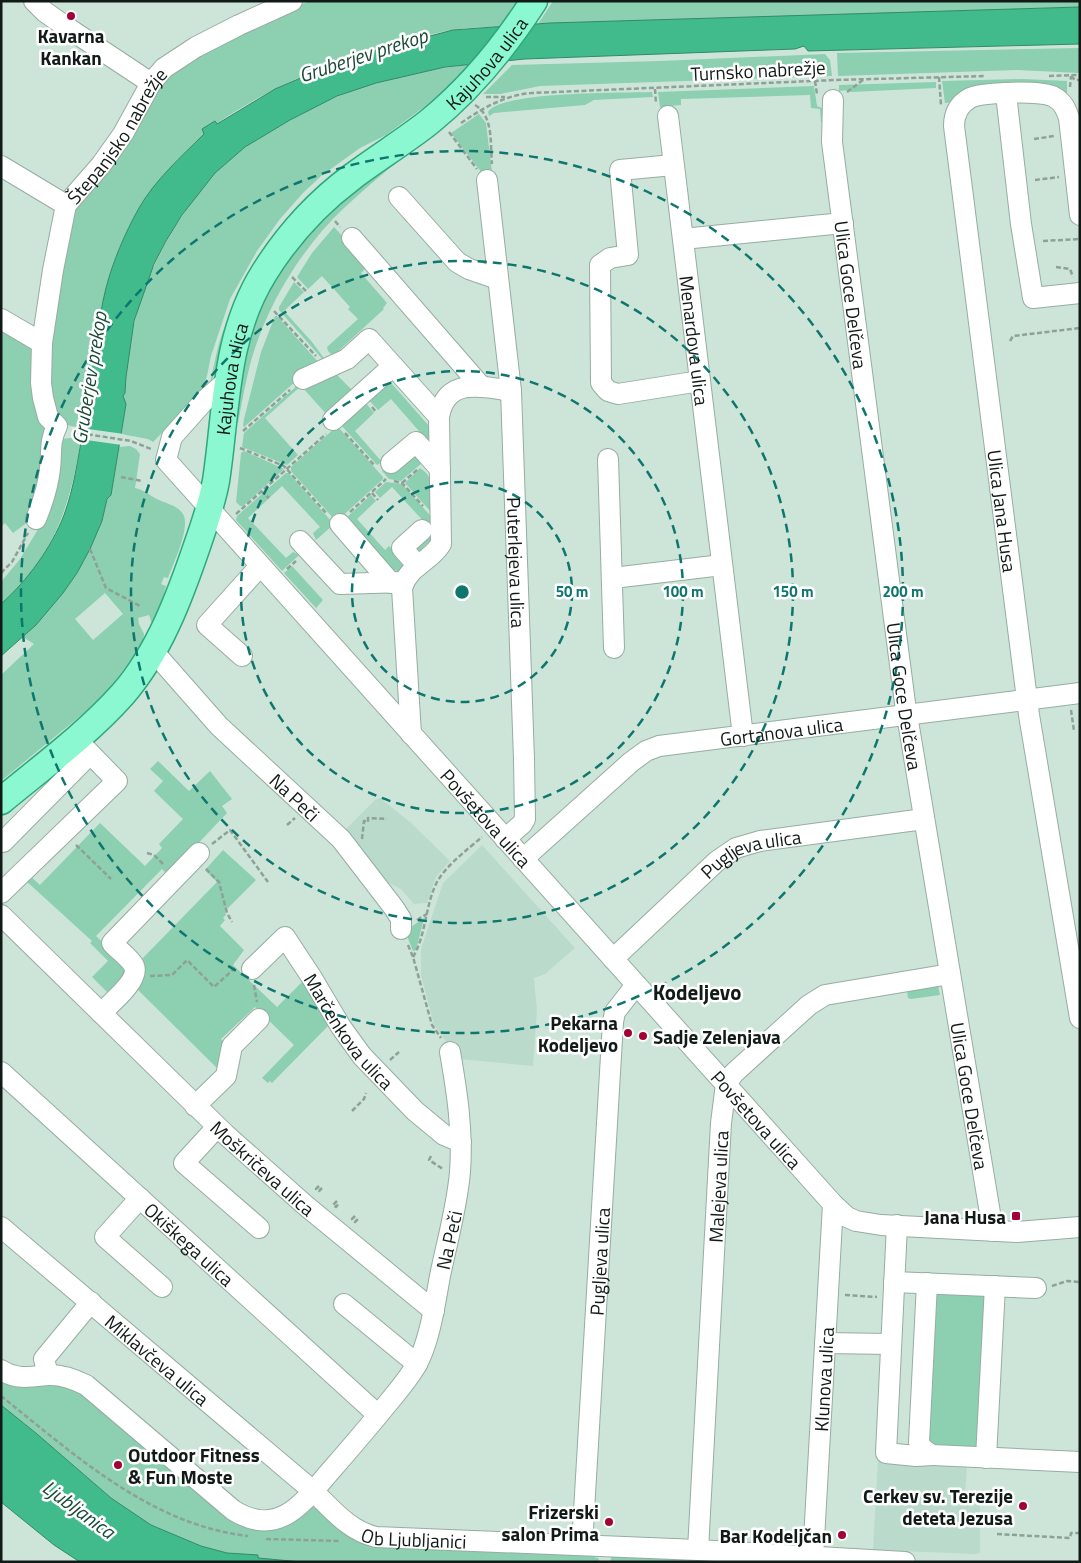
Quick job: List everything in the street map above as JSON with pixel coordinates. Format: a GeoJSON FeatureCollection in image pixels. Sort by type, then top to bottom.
{"type":"FeatureCollection","features":[{"type":"Feature","properties":{"kind":"main road","name":"Kajuhova ulica"},"geometry":{"type":"LineString","coordinates":[[1,801],[83,747],[99,719],[124,693],[153,651],[221,513],[215,483],[234,342],[248,304],[265,272],[293,234],[328,197],[350,178],[428,122],[467,88],[517,28],[534,1]]}},
{"type":"Feature","properties":{"kind":"street"},"geometry":{"type":"LineString","coordinates":[[34,1],[45,12],[151,83]]}},
{"type":"Feature","properties":{"kind":"street","name":"Štepanjsko nabrežje"},"geometry":{"type":"LineString","coordinates":[[36,519],[46,494],[50,468],[51,437],[56,426],[48,416],[43,398],[41,383],[42,343],[53,270],[66,205],[95,172],[123,134],[151,83],[164,68],[172,61],[245,21],[292,1]]}},
{"type":"Feature","properties":{"kind":"street"},"geometry":{"type":"LineString","coordinates":[[1006,94],[1021,224],[1033,298],[1076,287]]}},
{"type":"Feature","properties":{"kind":"street"},"geometry":{"type":"LineString","coordinates":[[1065,94],[1063,104],[1069,118],[1080,216]]}},
{"type":"Feature","properties":{"kind":"street","name":"Ulica Jana Husa"},"geometry":{"type":"LineString","coordinates":[[1065,94],[979,95],[965,101],[957,111],[954,126],[1027,700],[1080,1018]]}},
{"type":"Feature","properties":{"kind":"street","name":"Ulica Goce Delčeva"},"geometry":{"type":"LineString","coordinates":[[825,97],[906,715],[992,1231]]}},
{"type":"Feature","properties":{"kind":"street","name":"Menardova ulica"},"geometry":{"type":"LineString","coordinates":[[662,113],[674,164],[743,736]]}},
{"type":"Feature","properties":{"kind":"street"},"geometry":{"type":"LineString","coordinates":[[674,164],[620,170],[628,255],[610,258],[600,265],[601,383],[608,391],[618,394],[700,381]]}},
{"type":"Feature","properties":{"kind":"street"},"geometry":{"type":"LineString","coordinates":[[1,166],[66,205]]}},
{"type":"Feature","properties":{"kind":"street","name":"Puterlejeva ulica"},"geometry":{"type":"LineString","coordinates":[[487,180],[511,391],[526,816],[522,824],[505,839]]}},
{"type":"Feature","properties":{"kind":"street"},"geometry":{"type":"LineString","coordinates":[[399,197],[457,262],[469,269],[498,279]]}},
{"type":"Feature","properties":{"kind":"street"},"geometry":{"type":"LineString","coordinates":[[682,239],[842,223]]}},
{"type":"Feature","properties":{"kind":"street"},"geometry":{"type":"LineString","coordinates":[[352,238],[480,386]]}},
{"type":"Feature","properties":{"kind":"street"},"geometry":{"type":"LineString","coordinates":[[1,319],[42,343]]}},
{"type":"Feature","properties":{"kind":"street"},"geometry":{"type":"LineString","coordinates":[[303,379],[347,359],[369,339],[439,417]]}},
{"type":"Feature","properties":{"kind":"street"},"geometry":{"type":"LineString","coordinates":[[335,422],[393,366]]}},
{"type":"Feature","properties":{"kind":"street"},"geometry":{"type":"LineString","coordinates":[[166,460],[172,437],[205,400],[228,380]]}},
{"type":"Feature","properties":{"kind":"street"},"geometry":{"type":"LineString","coordinates":[[300,541],[340,584],[398,582],[408,575],[439,548],[442,541],[439,417],[444,402],[451,394],[468,386],[511,391]]}},
{"type":"Feature","properties":{"kind":"street"},"geometry":{"type":"LineString","coordinates":[[382,468],[416,442],[440,469]]}},
{"type":"Feature","properties":{"kind":"street"},"geometry":{"type":"LineString","coordinates":[[608,459],[614,648]]}},
{"type":"Feature","properties":{"kind":"street","name":"Povšetova ulica"},"geometry":{"type":"LineString","coordinates":[[166,460],[221,513],[260,566],[833,1204],[847,1217],[856,1221],[881,1225],[992,1231],[1042,1231],[1080,1228]]}},
{"type":"Feature","properties":{"kind":"street"},"geometry":{"type":"LineString","coordinates":[[335,521],[402,588],[411,734]]}},
{"type":"Feature","properties":{"kind":"street"},"geometry":{"type":"LineString","coordinates":[[418,566],[402,548],[422,530]]}},
{"type":"Feature","properties":{"kind":"street"},"geometry":{"type":"LineString","coordinates":[[613,578],[722,565]]}},
{"type":"Feature","properties":{"kind":"street"},"geometry":{"type":"LineString","coordinates":[[242,656],[207,625],[260,566]]}},
{"type":"Feature","properties":{"kind":"street","name":"Na Peči"},"geometry":{"type":"LineString","coordinates":[[153,651],[219,726],[341,839],[394,908],[401,919],[401,929]]}},
{"type":"Feature","properties":{"kind":"street","name":"Gortanova ulica"},"geometry":{"type":"LineString","coordinates":[[523,859],[631,762],[646,751],[659,746],[1027,700],[1075,701]]}},
{"type":"Feature","properties":{"kind":"street"},"geometry":{"type":"LineString","coordinates":[[1,893],[117,781],[83,747],[3,842]]}},
{"type":"Feature","properties":{"kind":"street","name":"Pugljeva ulica"},"geometry":{"type":"LineString","coordinates":[[613,959],[717,861],[736,848],[760,840],[924,819]]}},
{"type":"Feature","properties":{"kind":"street"},"geometry":{"type":"LineString","coordinates":[[101,1013],[130,983],[135,974],[133,965],[112,943],[197,856]]}},
{"type":"Feature","properties":{"kind":"street","name":"Moškričeva ulica"},"geometry":{"type":"LineString","coordinates":[[1,915],[217,1127],[305,1206],[434,1311]]}},
{"type":"Feature","properties":{"kind":"street","name":"Marčenkova ulica"},"geometry":{"type":"LineString","coordinates":[[252,969],[285,937],[341,1027],[362,1056],[415,1111],[444,1135],[461,1142]]}},
{"type":"Feature","properties":{"kind":"street"},"geometry":{"type":"LineString","coordinates":[[726,1084],[740,1067],[818,999],[844,991],[950,974]]}},
{"type":"Feature","properties":{"kind":"street","name":"Pugljeva ulica"},"geometry":{"type":"LineString","coordinates":[[582,1545],[613,1022],[615,1012],[636,985]]}},
{"type":"Feature","properties":{"kind":"street"},"geometry":{"type":"LineString","coordinates":[[195,1106],[226,1076],[232,1046],[259,1019]]}},
{"type":"Feature","properties":{"kind":"street","name":"Na Peči"},"geometry":{"type":"LineString","coordinates":[[314,1491],[411,1375],[417,1364],[434,1311],[460,1174],[460,1122],[450,1052]]}},
{"type":"Feature","properties":{"kind":"street","name":"Okiškega ulica"},"geometry":{"type":"LineString","coordinates":[[1,1072],[378,1415]]}},
{"type":"Feature","properties":{"kind":"street","name":"Malejeva ulica"},"geometry":{"type":"LineString","coordinates":[[698,1550],[721,1123],[726,1084]]}},
{"type":"Feature","properties":{"kind":"street"},"geometry":{"type":"LineString","coordinates":[[217,1127],[184,1163],[259,1228]]}},
{"type":"Feature","properties":{"kind":"street"},"geometry":{"type":"LineString","coordinates":[[140,1198],[105,1237],[162,1287]]}},
{"type":"Feature","properties":{"kind":"street","name":"Klunova ulica"},"geometry":{"type":"LineString","coordinates":[[813,1557],[833,1204]]}},
{"type":"Feature","properties":{"kind":"street"},"geometry":{"type":"LineString","coordinates":[[896,1225],[886,1454],[916,1456],[933,1454],[1080,1462]]}},
{"type":"Feature","properties":{"kind":"street","name":"Miklavčeva ulica"},"geometry":{"type":"LineString","coordinates":[[1,1226],[314,1491]]}},
{"type":"Feature","properties":{"kind":"street"},"geometry":{"type":"LineString","coordinates":[[893,1290],[927,1283],[1036,1288]]}},
{"type":"Feature","properties":{"kind":"street"},"geometry":{"type":"LineString","coordinates":[[927,1283],[919,1442],[924,1450],[933,1454]]}},
{"type":"Feature","properties":{"kind":"street"},"geometry":{"type":"LineString","coordinates":[[986,1458],[995,1286]]}},
{"type":"Feature","properties":{"kind":"street"},"geometry":{"type":"LineString","coordinates":[[48,1375],[44,1359],[91,1302]]}},
{"type":"Feature","properties":{"kind":"street"},"geometry":{"type":"LineString","coordinates":[[344,1304],[417,1364]]}},
{"type":"Feature","properties":{"kind":"street"},"geometry":{"type":"LineString","coordinates":[[825,1343],[891,1344]]}},
{"type":"Feature","properties":{"kind":"street"},"geometry":{"type":"LineString","coordinates":[[1,1370],[16,1377],[27,1378],[48,1375],[68,1377],[86,1385],[240,1515],[262,1520],[282,1517],[292,1512],[314,1491]]}},
{"type":"Feature","properties":{"kind":"street","name":"Ob Ljubljanici"},"geometry":{"type":"LineString","coordinates":[[314,1491],[353,1528],[369,1535],[385,1538],[698,1550],[905,1562]]}},
{"type":"Feature","properties":{"kind":"path"},"geometry":{"type":"LineString","coordinates":[[1044,76],[1080,75]]}},
{"type":"Feature","properties":{"kind":"path"},"geometry":{"type":"LineString","coordinates":[[938,76],[941,102]]}},
{"type":"Feature","properties":{"kind":"path","name":"Turnsko nabrežje"},"geometry":{"type":"LineString","coordinates":[[487,180],[448,132],[482,109],[520,94],[938,76],[991,76]]}},
{"type":"Feature","properties":{"kind":"path"},"geometry":{"type":"LineString","coordinates":[[1071,76],[1075,80],[1080,80]]}},
{"type":"Feature","properties":{"kind":"path"},"geometry":{"type":"LineString","coordinates":[[1065,94],[1071,76]]}},
{"type":"Feature","properties":{"kind":"path"},"geometry":{"type":"LineString","coordinates":[[815,81],[825,97],[864,79]]}},
{"type":"Feature","properties":{"kind":"path"},"geometry":{"type":"LineString","coordinates":[[655,88],[662,113]]}},
{"type":"Feature","properties":{"kind":"path"},"geometry":{"type":"LineString","coordinates":[[482,109],[488,120],[492,172],[487,180]]}},
{"type":"Feature","properties":{"kind":"path"},"geometry":{"type":"LineString","coordinates":[[1035,180],[1075,176]]}},
{"type":"Feature","properties":{"kind":"path"},"geometry":{"type":"LineString","coordinates":[[1043,241],[1080,239]]}},
{"type":"Feature","properties":{"kind":"path"},"geometry":{"type":"LineString","coordinates":[[1056,267],[1070,268],[1076,287]]}},
{"type":"Feature","properties":{"kind":"path"},"geometry":{"type":"LineString","coordinates":[[292,277],[306,291]]}},
{"type":"Feature","properties":{"kind":"path"},"geometry":{"type":"LineString","coordinates":[[274,311],[328,368]]}},
{"type":"Feature","properties":{"kind":"path"},"geometry":{"type":"LineString","coordinates":[[1010,340],[1013,336],[1080,328]]}},
{"type":"Feature","properties":{"kind":"path"},"geometry":{"type":"LineString","coordinates":[[240,433],[303,379]]}},
{"type":"Feature","properties":{"kind":"path"},"geometry":{"type":"LineString","coordinates":[[221,513],[261,491],[335,422],[382,468],[386,479],[402,483],[442,526]]}},
{"type":"Feature","properties":{"kind":"path"},"geometry":{"type":"LineString","coordinates":[[78,433],[131,441],[148,447],[166,460]]}},
{"type":"Feature","properties":{"kind":"path"},"geometry":{"type":"LineString","coordinates":[[239,447],[287,468],[335,521]]}},
{"type":"Feature","properties":{"kind":"path"},"geometry":{"type":"LineString","coordinates":[[121,476],[142,481]]}},
{"type":"Feature","properties":{"kind":"path"},"geometry":{"type":"LineString","coordinates":[[261,491],[269,498]]}},
{"type":"Feature","properties":{"kind":"path"},"geometry":{"type":"LineString","coordinates":[[372,493],[378,500]]}},
{"type":"Feature","properties":{"kind":"path"},"geometry":{"type":"LineString","coordinates":[[1,573],[12,562],[36,519]]}},
{"type":"Feature","properties":{"kind":"path"},"geometry":{"type":"LineString","coordinates":[[90,549],[106,588],[140,606]]}},
{"type":"Feature","properties":{"kind":"path"},"geometry":{"type":"LineString","coordinates":[[1074,731],[1075,701]]}},
{"type":"Feature","properties":{"kind":"path"},"geometry":{"type":"LineString","coordinates":[[353,853],[362,846],[364,822],[368,822],[368,818],[387,820]]}},
{"type":"Feature","properties":{"kind":"path"},"geometry":{"type":"LineString","coordinates":[[232,922],[227,913],[219,882],[197,856],[230,830],[268,882]]}},
{"type":"Feature","properties":{"kind":"path"},"geometry":{"type":"LineString","coordinates":[[64,833],[111,879]]}},
{"type":"Feature","properties":{"kind":"path"},"geometry":{"type":"LineString","coordinates":[[413,958],[421,940],[438,880],[485,833]]}},
{"type":"Feature","properties":{"kind":"path"},"geometry":{"type":"LineString","coordinates":[[146,853],[154,855],[176,877]]}},
{"type":"Feature","properties":{"kind":"path"},"geometry":{"type":"LineString","coordinates":[[401,929],[413,958],[432,1025],[450,1052]]}},
{"type":"Feature","properties":{"kind":"path"},"geometry":{"type":"LineString","coordinates":[[135,974],[144,976],[172,974],[187,960],[214,987],[235,968],[252,969],[259,1019]]}},
{"type":"Feature","properties":{"kind":"path"},"geometry":{"type":"LineString","coordinates":[[352,1111],[366,1093]]}},
{"type":"Feature","properties":{"kind":"path"},"geometry":{"type":"LineString","coordinates":[[355,1216],[352,1220],[355,1222],[358,1218]]}},
{"type":"Feature","properties":{"kind":"path"},"geometry":{"type":"LineString","coordinates":[[1036,1288],[1057,1286],[1067,1281],[1080,1282]]}},
{"type":"Feature","properties":{"kind":"path"},"geometry":{"type":"LineString","coordinates":[[828,1294],[893,1290]]}},
{"type":"Feature","properties":{"kind":"path"},"geometry":{"type":"LineString","coordinates":[[1,1396],[93,1468],[157,1508],[203,1527],[236,1535],[254,1537]]}},
{"type":"Feature","properties":{"kind":"path"},"geometry":{"type":"LineString","coordinates":[[997,1534],[1070,1538],[1070,1533],[1080,1533]]}},
{"type":"Feature","properties":{"kind":"path"},"geometry":{"type":"LineString","coordinates":[[262,1538],[332,1541],[369,1535]]}},
{"type":"Feature","properties":{"kind":"shaded area"},"geometry":{"type":"Polygon","coordinates":[[[311,1],[518,1],[501,27],[452,30],[421,36],[360,54],[299,78],[242,107],[216,124],[215,121],[202,129],[204,134],[169,169],[145,198],[115,258],[95,341],[83,428],[70,426],[65,423],[52,403],[49,335],[68,223],[79,203],[157,88],[184,62],[299,5],[311,1]]]}},
{"type":"Feature","properties":{"kind":"shaded area"},"geometry":{"type":"Polygon","coordinates":[[[553,1],[1080,1],[1080,7],[538,24],[553,1]]]}},
{"type":"Feature","properties":{"kind":"shaded area"},"geometry":{"type":"Polygon","coordinates":[[[1080,48],[1080,73],[1017,70],[838,76],[837,53],[1080,48]]]}},
{"type":"Feature","properties":{"kind":"shaded area"},"geometry":{"type":"Polygon","coordinates":[[[825,54],[830,60],[832,76],[540,86],[500,94],[483,94],[512,65],[825,54]]]}},
{"type":"Feature","properties":{"kind":"shaded area"},"geometry":{"type":"Polygon","coordinates":[[[468,65],[424,107],[386,135],[360,148],[321,176],[303,193],[280,219],[257,251],[230,299],[202,389],[153,442],[148,439],[121,434],[126,404],[123,396],[125,393],[130,340],[145,289],[167,241],[181,218],[212,176],[227,161],[269,132],[336,97],[367,85],[401,76],[468,65]]]}},
{"type":"Feature","properties":{"kind":"shaded area"},"geometry":{"type":"Polygon","coordinates":[[[1023,79],[1067,81],[1067,94],[1057,87],[1055,90],[945,103],[942,81],[1023,79]]]}},
{"type":"Feature","properties":{"kind":"shaded area"},"geometry":{"type":"Polygon","coordinates":[[[936,82],[936,88],[839,91],[839,85],[936,82]]]}},
{"type":"Feature","properties":{"kind":"shaded area"},"geometry":{"type":"Polygon","coordinates":[[[814,86],[817,106],[824,109],[827,122],[821,122],[820,109],[811,108],[810,95],[681,99],[681,105],[660,107],[658,92],[814,86]]]}},
{"type":"Feature","properties":{"kind":"shaded area"},"geometry":{"type":"Polygon","coordinates":[[[652,92],[653,97],[594,100],[585,105],[494,113],[489,116],[488,112],[497,105],[538,97],[591,93],[652,92]]]}},
{"type":"Feature","properties":{"kind":"shaded area"},"geometry":{"type":"Polygon","coordinates":[[[479,114],[486,123],[492,172],[482,173],[451,133],[479,114]]]}},
{"type":"Feature","properties":{"kind":"shaded area"},"geometry":{"type":"Polygon","coordinates":[[[428,137],[344,208],[329,223],[291,273],[270,310],[255,348],[247,376],[238,423],[236,423],[243,348],[254,319],[280,270],[331,207],[428,137]]]}},
{"type":"Feature","properties":{"kind":"shaded area"},"geometry":{"type":"Polygon","coordinates":[[[381,142],[348,166],[210,383],[217,350],[234,302],[265,247],[305,198],[328,177],[354,158],[381,142]]]}},
{"type":"Feature","properties":{"kind":"shaded area"},"geometry":{"type":"Polygon","coordinates":[[[334,227],[369,265],[361,273],[387,303],[384,309],[333,356],[327,347],[358,319],[348,309],[350,307],[322,276],[308,289],[297,277],[312,253],[334,227]]]}},
{"type":"Feature","properties":{"kind":"shaded area"},"geometry":{"type":"Polygon","coordinates":[[[294,282],[304,292],[284,311],[312,342],[325,362],[279,310],[294,282]]]}},
{"type":"Feature","properties":{"kind":"shaded area"},"geometry":{"type":"Polygon","coordinates":[[[275,316],[319,363],[244,427],[244,419],[261,352],[275,316]]]}},
{"type":"Feature","properties":{"kind":"shaded area"},"geometry":{"type":"Polygon","coordinates":[[[4,329],[27,343],[32,351],[45,426],[46,447],[28,522],[13,533],[5,523],[1,527],[1,334],[4,329]]]}},
{"type":"Feature","properties":{"kind":"shaded area"},"geometry":{"type":"Polygon","coordinates":[[[333,371],[355,393],[329,417],[302,387],[333,371]]]}},
{"type":"Feature","properties":{"kind":"shaded area"},"geometry":{"type":"Polygon","coordinates":[[[386,383],[392,384],[429,426],[432,446],[391,399],[378,410],[368,399],[386,383]]]}},
{"type":"Feature","properties":{"kind":"shaded area"},"geometry":{"type":"Polygon","coordinates":[[[299,384],[301,386],[265,418],[298,455],[287,465],[242,447],[244,433],[299,384]]]}},
{"type":"Feature","properties":{"kind":"shaded area"},"geometry":{"type":"Polygon","coordinates":[[[365,402],[374,413],[355,431],[382,462],[377,465],[341,425],[365,402]]]}},
{"type":"Feature","properties":{"kind":"shaded area"},"geometry":{"type":"Polygon","coordinates":[[[335,428],[339,428],[383,477],[338,520],[335,520],[291,471],[291,467],[335,428]]]}},
{"type":"Feature","properties":{"kind":"shaded area"},"geometry":{"type":"Polygon","coordinates":[[[69,438],[81,440],[77,464],[65,509],[46,550],[34,568],[1,604],[1,582],[20,559],[37,531],[50,502],[58,440],[69,438]]]}},
{"type":"Feature","properties":{"kind":"shaded area"},"geometry":{"type":"Polygon","coordinates":[[[130,446],[140,454],[135,488],[176,507],[181,511],[185,520],[185,528],[177,555],[168,578],[164,577],[161,584],[166,586],[161,608],[152,624],[149,615],[138,618],[144,634],[143,643],[109,689],[90,708],[1,781],[1,675],[34,644],[23,637],[49,609],[77,573],[102,521],[107,499],[111,495],[119,447],[130,446]],[[105,593],[75,619],[93,640],[123,614],[105,593]]]}},
{"type":"Feature","properties":{"kind":"shaded area"},"geometry":{"type":"Polygon","coordinates":[[[244,451],[284,469],[243,506],[240,506],[236,502],[241,453],[244,451]]]}},
{"type":"Feature","properties":{"kind":"shaded area"},"geometry":{"type":"Polygon","coordinates":[[[415,456],[422,463],[401,481],[389,479],[382,471],[387,466],[415,456]]]}},
{"type":"Feature","properties":{"kind":"shaded area"},"geometry":{"type":"Polygon","coordinates":[[[420,468],[429,477],[431,482],[433,494],[432,513],[405,483],[420,468]]]}},
{"type":"Feature","properties":{"kind":"shaded area"},"geometry":{"type":"Polygon","coordinates":[[[286,473],[289,473],[332,522],[332,526],[316,540],[313,533],[320,527],[282,486],[248,518],[286,558],[293,552],[299,555],[282,571],[236,520],[237,516],[286,473]]]}},
{"type":"Feature","properties":{"kind":"shaded area"},"geometry":{"type":"Polygon","coordinates":[[[386,482],[402,484],[435,521],[434,537],[416,554],[411,549],[427,525],[392,487],[380,498],[375,492],[386,482]]]}},
{"type":"Feature","properties":{"kind":"shaded area"},"geometry":{"type":"Polygon","coordinates":[[[371,495],[376,501],[357,519],[385,550],[389,546],[403,560],[404,567],[399,572],[392,569],[346,518],[371,495]]]}},
{"type":"Feature","properties":{"kind":"shaded area"},"geometry":{"type":"Polygon","coordinates":[[[292,566],[323,600],[316,608],[284,573],[292,566]]]}},
{"type":"Feature","properties":{"kind":"shaded area"},"geometry":{"type":"Polygon","coordinates":[[[158,761],[189,791],[210,771],[232,799],[222,806],[227,813],[168,875],[162,869],[96,936],[127,966],[129,971],[111,996],[92,977],[108,961],[90,943],[92,941],[25,880],[30,876],[40,885],[100,823],[145,866],[162,848],[159,844],[183,819],[154,791],[163,781],[150,769],[158,761]]]}},
{"type":"Feature","properties":{"kind":"shaded area"},"geometry":{"type":"Polygon","coordinates":[[[380,798],[410,822],[450,861],[436,877],[427,903],[414,904],[401,889],[385,881],[342,833],[375,800],[380,798]]]}},
{"type":"Feature","properties":{"kind":"shaded area"},"geometry":{"type":"Polygon","coordinates":[[[482,845],[575,948],[545,974],[534,978],[537,1010],[533,1066],[459,1059],[434,1025],[421,976],[421,949],[443,883],[482,845]]]}},
{"type":"Feature","properties":{"kind":"shaded area"},"geometry":{"type":"Polygon","coordinates":[[[223,850],[256,880],[225,911],[226,915],[223,918],[225,920],[220,926],[244,950],[233,965],[277,1007],[306,979],[329,1025],[272,1083],[270,1081],[268,1083],[262,1078],[294,1045],[255,1007],[221,1039],[227,1046],[222,1073],[135,986],[144,976],[140,961],[217,882],[205,870],[223,850]]]}},
{"type":"Feature","properties":{"kind":"shaded area"},"geometry":{"type":"Polygon","coordinates":[[[424,918],[416,950],[413,951],[405,931],[424,918]]]}},
{"type":"Feature","properties":{"kind":"shaded area"},"geometry":{"type":"Polygon","coordinates":[[[938,986],[940,995],[908,998],[907,991],[938,986]]]}},
{"type":"Feature","properties":{"kind":"shaded area"},"geometry":{"type":"Polygon","coordinates":[[[930,1291],[989,1295],[980,1449],[928,1448],[930,1291]]]}},
{"type":"Feature","properties":{"kind":"shaded area"},"geometry":{"type":"Polygon","coordinates":[[[1,1378],[70,1384],[238,1521],[312,1507],[317,1508],[342,1528],[592,1554],[600,1562],[302,1562],[258,1558],[257,1555],[227,1553],[201,1546],[151,1525],[111,1498],[1,1405],[1,1378]]]}},
{"type":"Feature","properties":{"kind":"shaded area"},"geometry":{"type":"Polygon","coordinates":[[[878,1460],[967,1464],[965,1497],[980,1498],[980,1553],[873,1550],[878,1460]]]}},
{"type":"Feature","properties":{"kind":"shaded area"},"geometry":{"type":"Polygon","coordinates":[[[612,1555],[742,1562],[610,1562],[612,1555]]]}},
{"type":"Feature","properties":{"kind":"water","name":"Gruberjev prekop"},"geometry":{"type":"Polygon","coordinates":[[[1080,7],[1080,44],[808,51],[804,46],[795,49],[525,59],[445,67],[376,83],[337,96],[290,120],[245,147],[215,173],[182,215],[154,264],[134,321],[125,393],[123,396],[126,404],[111,495],[107,499],[102,521],[90,549],[63,593],[36,625],[1,656],[1,604],[38,563],[59,527],[67,505],[79,452],[103,302],[120,247],[145,198],[169,169],[204,134],[202,129],[215,121],[217,124],[275,89],[357,55],[453,30],[550,23],[1080,7]]]}},
{"type":"Feature","properties":{"kind":"water","name":"Ljubljanica"},"geometry":{"type":"Polygon","coordinates":[[[1,1405],[111,1498],[151,1525],[201,1546],[227,1553],[258,1555],[258,1558],[302,1562],[80,1562],[54,1545],[1,1502],[1,1405]]]}},
{"type":"Feature","properties":{"kind":"pier"},"geometry":{"type":"Polygon","coordinates":[[[81,428],[124,434],[122,445],[79,439],[81,428]]]}},
{"type":"Feature","properties":{"kind":"place","name":"Kavarna Kankan"},"geometry":{"type":"Point","coordinates":[71,16]}},
{"type":"Feature","properties":{"kind":"place","name":"Pekarna Kodeljevo"},"geometry":{"type":"Point","coordinates":[628,1033]}},
{"type":"Feature","properties":{"kind":"place","name":"Sadje Zelenjava"},"geometry":{"type":"Point","coordinates":[643,1036]}},
{"type":"Feature","properties":{"kind":"place","name":"Jana Husa"},"geometry":{"type":"Point","coordinates":[1016,1216]}},
{"type":"Feature","properties":{"kind":"place","name":"Outdoor Fitness & Fun Moste"},"geometry":{"type":"Point","coordinates":[118,1465]}},
{"type":"Feature","properties":{"kind":"place","name":"Cerkev sv. Terezije deteta Jezusa"},"geometry":{"type":"Point","coordinates":[1023,1506]}},
{"type":"Feature","properties":{"kind":"place","name":"Frizerski salon Prima"},"geometry":{"type":"Point","coordinates":[609,1522]}},
{"type":"Feature","properties":{"kind":"place","name":"Bar Kodeljčan"},"geometry":{"type":"Point","coordinates":[842,1535]}},
{"type":"Feature","properties":{"kind":"district","name":"Kodeljevo"},"geometry":{"type":"Point","coordinates":[697,992]}}]}
